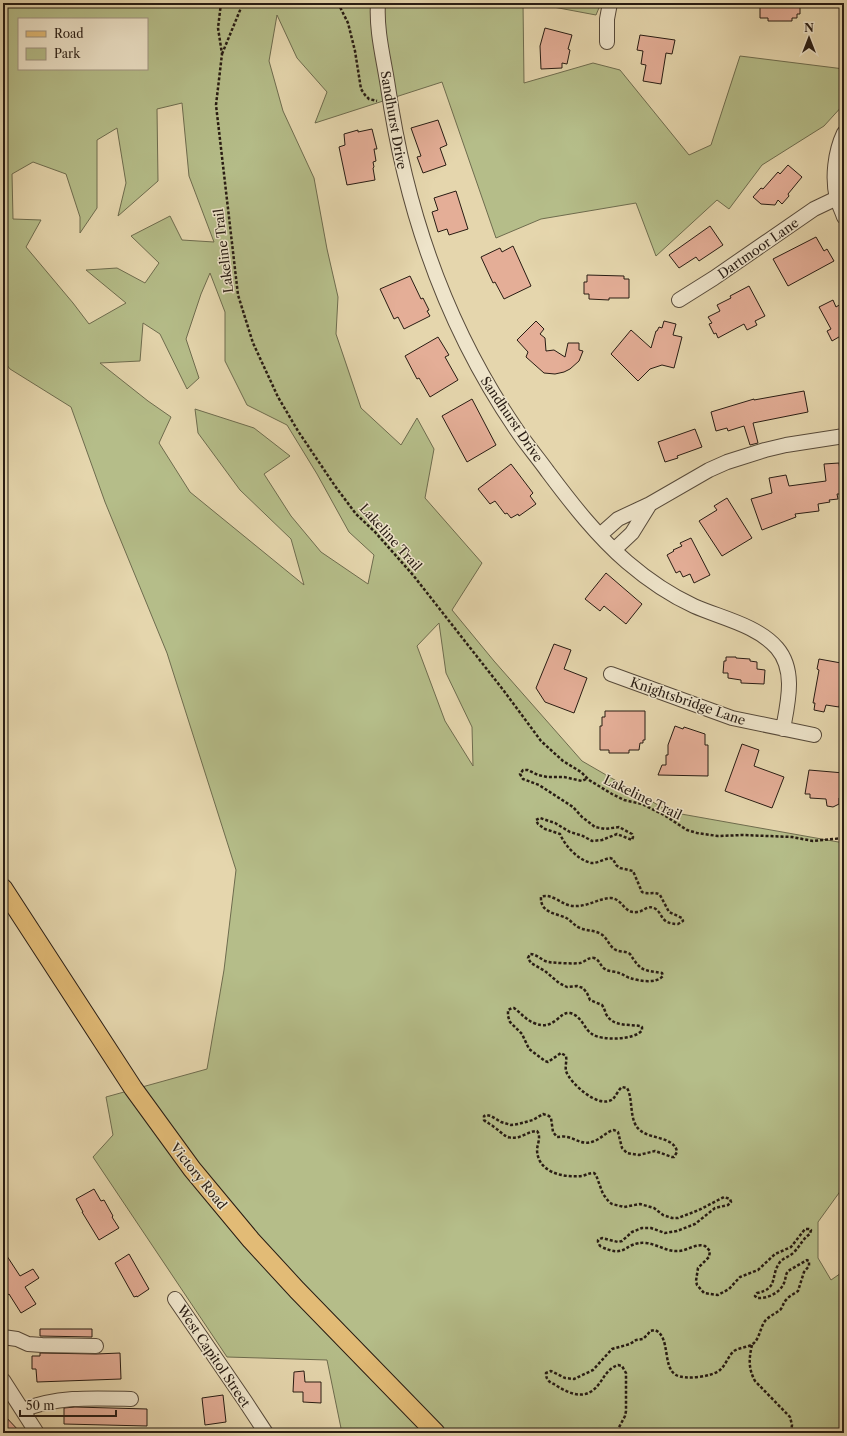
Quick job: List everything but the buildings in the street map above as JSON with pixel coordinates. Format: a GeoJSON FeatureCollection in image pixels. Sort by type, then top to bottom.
{"type":"FeatureCollection","features":[{"type":"Feature","properties":{"kind":"main road","name":"Victory Road"},"geometry":{"type":"LineString","coordinates":[[3,888],[133,1088],[192,1169],[251,1240],[297,1290],[436,1433]]}},
{"type":"Feature","properties":{"kind":"street","name":"Sandhurst Drive"},"geometry":{"type":"LineString","coordinates":[[378,3],[379,24],[397,144],[408,194],[438,283],[480,369],[517,431],[560,487],[614,550],[639,572],[657,585],[695,606],[757,632],[771,642],[783,657],[789,674],[789,691],[783,729]]}},
{"type":"Feature","properties":{"kind":"street"},"geometry":{"type":"LineString","coordinates":[[606,42],[607,19],[610,3]]}},
{"type":"Feature","properties":{"kind":"street"},"geometry":{"type":"LineString","coordinates":[[844,133],[836,160],[835,180],[837,198],[844,217]]}},
{"type":"Feature","properties":{"kind":"street","name":"Dartmoor Lane"},"geometry":{"type":"LineString","coordinates":[[679,300],[714,278],[814,209],[837,198]]}},
{"type":"Feature","properties":{"kind":"street"},"geometry":{"type":"LineString","coordinates":[[600,535],[618,519],[650,504],[709,470],[744,456],[786,445],[844,436]]}},
{"type":"Feature","properties":{"kind":"street"},"geometry":{"type":"LineString","coordinates":[[614,550],[632,533],[650,504]]}},
{"type":"Feature","properties":{"kind":"street","name":"Knightsbridge Lane"},"geometry":{"type":"LineString","coordinates":[[611,674],[732,718],[814,735]]}},
{"type":"Feature","properties":{"kind":"street","name":"West Capitol Street"},"geometry":{"type":"LineString","coordinates":[[175,1299],[266,1433]]}},
{"type":"Feature","properties":{"kind":"street"},"geometry":{"type":"LineString","coordinates":[[3,1337],[17,1339],[28,1344],[35,1345],[96,1346]]}},
{"type":"Feature","properties":{"kind":"street"},"geometry":{"type":"LineString","coordinates":[[3,1380],[36,1433]]}},
{"type":"Feature","properties":{"kind":"street"},"geometry":{"type":"LineString","coordinates":[[23,1410],[38,1404],[73,1398],[131,1399]]}},
{"type":"Feature","properties":{"kind":"path","name":"Lakeline Trail"},"geometry":{"type":"LineString","coordinates":[[221,3],[218,28],[222,54],[216,105],[238,294],[253,343],[278,397],[298,431],[335,486],[356,514],[375,532],[413,575],[504,691],[541,741],[563,761],[581,772],[586,779],[624,800],[642,804],[687,830],[697,833],[718,836],[742,835],[792,837],[813,841],[844,838]]}},
{"type":"Feature","properties":{"kind":"path"},"geometry":{"type":"LineString","coordinates":[[222,54],[243,3]]}},
{"type":"Feature","properties":{"kind":"path"},"geometry":{"type":"LineString","coordinates":[[338,3],[348,23],[355,51],[361,89],[365,95],[375,101],[390,99]]}},
{"type":"Feature","properties":{"kind":"path"},"geometry":{"type":"LineString","coordinates":[[586,779],[582,781],[564,777],[543,776],[525,770],[523,770],[520,774],[523,779],[539,785],[573,807],[582,817],[595,826],[605,829],[619,827],[632,834],[632,840],[617,834],[602,840],[592,841],[583,836],[570,832],[555,823],[540,818],[536,820],[538,824],[545,829],[560,834],[568,848],[585,861],[593,863],[610,858],[613,859],[616,865],[620,868],[633,871],[642,892],[646,894],[658,894],[669,912],[682,918],[683,921],[678,924],[667,922],[663,920],[657,910],[649,907],[637,912],[628,911],[619,901],[613,898],[605,899],[589,905],[573,906],[566,905],[548,896],[543,896],[542,902],[548,911],[567,919],[581,929],[600,934],[607,939],[614,949],[630,954],[636,964],[642,969],[662,973],[663,976],[660,979],[652,981],[636,980],[628,978],[620,973],[606,970],[599,961],[594,958],[589,958],[579,964],[551,963],[534,954],[530,954],[528,958],[529,961],[545,971],[559,983],[567,987],[576,986],[583,988],[590,1000],[602,1005],[607,1015],[613,1021],[621,1024],[640,1026],[642,1027],[642,1030],[638,1034],[624,1038],[596,1037],[590,1033],[582,1021],[570,1013],[564,1014],[553,1023],[544,1025],[532,1022],[514,1008],[508,1010],[508,1016],[513,1026],[522,1034],[529,1049],[545,1061],[551,1061],[561,1053],[566,1056],[566,1068],[569,1076],[587,1096],[608,1101],[612,1099],[622,1087],[627,1088],[631,1109],[638,1128],[646,1134],[665,1140],[675,1146],[677,1152],[674,1157],[655,1151],[639,1155],[627,1153],[622,1148],[618,1132],[614,1130],[609,1131],[595,1141],[588,1143],[578,1142],[566,1137],[557,1137],[553,1132],[551,1118],[543,1114],[533,1120],[518,1124],[507,1124],[488,1115],[484,1116],[484,1120],[494,1126],[501,1134],[509,1138],[518,1137],[533,1131],[537,1131],[539,1135],[538,1156],[541,1164],[545,1168],[559,1174],[583,1176],[594,1173],[606,1199],[616,1206],[640,1204],[654,1208],[663,1215],[675,1218],[699,1210],[724,1197],[730,1199],[731,1202],[728,1205],[715,1208],[695,1224],[677,1231],[665,1233],[651,1228],[642,1228],[632,1232],[622,1241],[618,1242],[602,1238],[598,1242],[600,1246],[616,1252],[620,1252],[641,1243],[648,1243],[675,1251],[684,1250],[699,1245],[705,1246],[710,1252],[709,1257],[698,1268],[696,1281],[700,1289],[708,1294],[718,1295],[726,1292],[740,1276],[762,1267],[775,1254],[791,1247],[805,1229],[811,1230],[810,1234],[804,1238],[794,1252],[778,1264],[768,1289],[755,1294],[755,1298],[759,1299],[769,1297],[776,1293],[784,1283],[788,1271],[799,1266],[806,1260],[808,1261],[809,1266],[804,1272],[798,1291],[785,1300],[781,1309],[765,1321],[758,1337],[752,1344],[734,1351],[721,1369],[716,1373],[708,1376],[682,1377],[671,1371],[669,1368],[667,1352],[659,1332],[653,1330],[643,1338],[630,1344],[612,1349],[593,1370],[574,1379],[565,1378],[551,1371],[546,1373],[546,1378],[549,1383],[556,1385],[564,1391],[578,1394],[592,1391],[611,1369],[618,1365],[622,1366],[626,1373],[626,1411],[616,1433]]}},
{"type":"Feature","properties":{"kind":"path"},"geometry":{"type":"LineString","coordinates":[[752,1344],[749,1360],[751,1375],[790,1418],[792,1425],[791,1433]]}},
{"type":"Feature","properties":{"kind":"green space"},"geometry":{"type":"Polygon","coordinates":[[[3,3],[523,3],[524,83],[593,63],[620,70],[689,155],[711,145],[740,56],[844,69],[844,104],[824,126],[762,165],[729,209],[717,200],[656,256],[636,203],[541,219],[496,238],[442,82],[315,123],[327,92],[297,58],[277,15],[269,61],[283,111],[314,178],[327,249],[338,297],[336,334],[361,408],[401,445],[417,418],[434,449],[425,498],[482,563],[452,610],[494,661],[582,761],[670,812],[844,843],[844,1186],[818,1222],[818,1258],[831,1280],[844,1271],[844,1433],[342,1433],[327,1360],[227,1357],[93,1157],[113,1135],[106,1097],[207,1069],[224,970],[236,870],[167,653],[105,502],[71,407],[10,369],[3,360],[3,3]],[[182,103],[157,109],[158,181],[118,216],[126,183],[117,128],[97,140],[97,208],[80,233],[80,217],[66,174],[33,162],[12,174],[13,219],[41,220],[26,247],[89,324],[126,303],[86,270],[117,268],[145,283],[159,263],[131,236],[170,216],[182,240],[214,242],[189,176],[182,103]],[[210,273],[201,294],[186,339],[199,378],[187,389],[160,334],[143,323],[140,361],[100,363],[171,417],[159,443],[190,492],[304,585],[291,539],[240,490],[198,433],[195,409],[254,428],[290,456],[264,474],[291,516],[321,552],[368,584],[374,555],[349,532],[317,474],[287,425],[247,405],[225,361],[225,312],[210,273]],[[439,623],[417,646],[445,721],[473,766],[472,727],[446,673],[439,623]]]}},
{"type":"Feature","properties":{"kind":"green space"},"geometry":{"type":"Polygon","coordinates":[[[532,3],[601,3],[596,15],[532,3]]]}}]}
